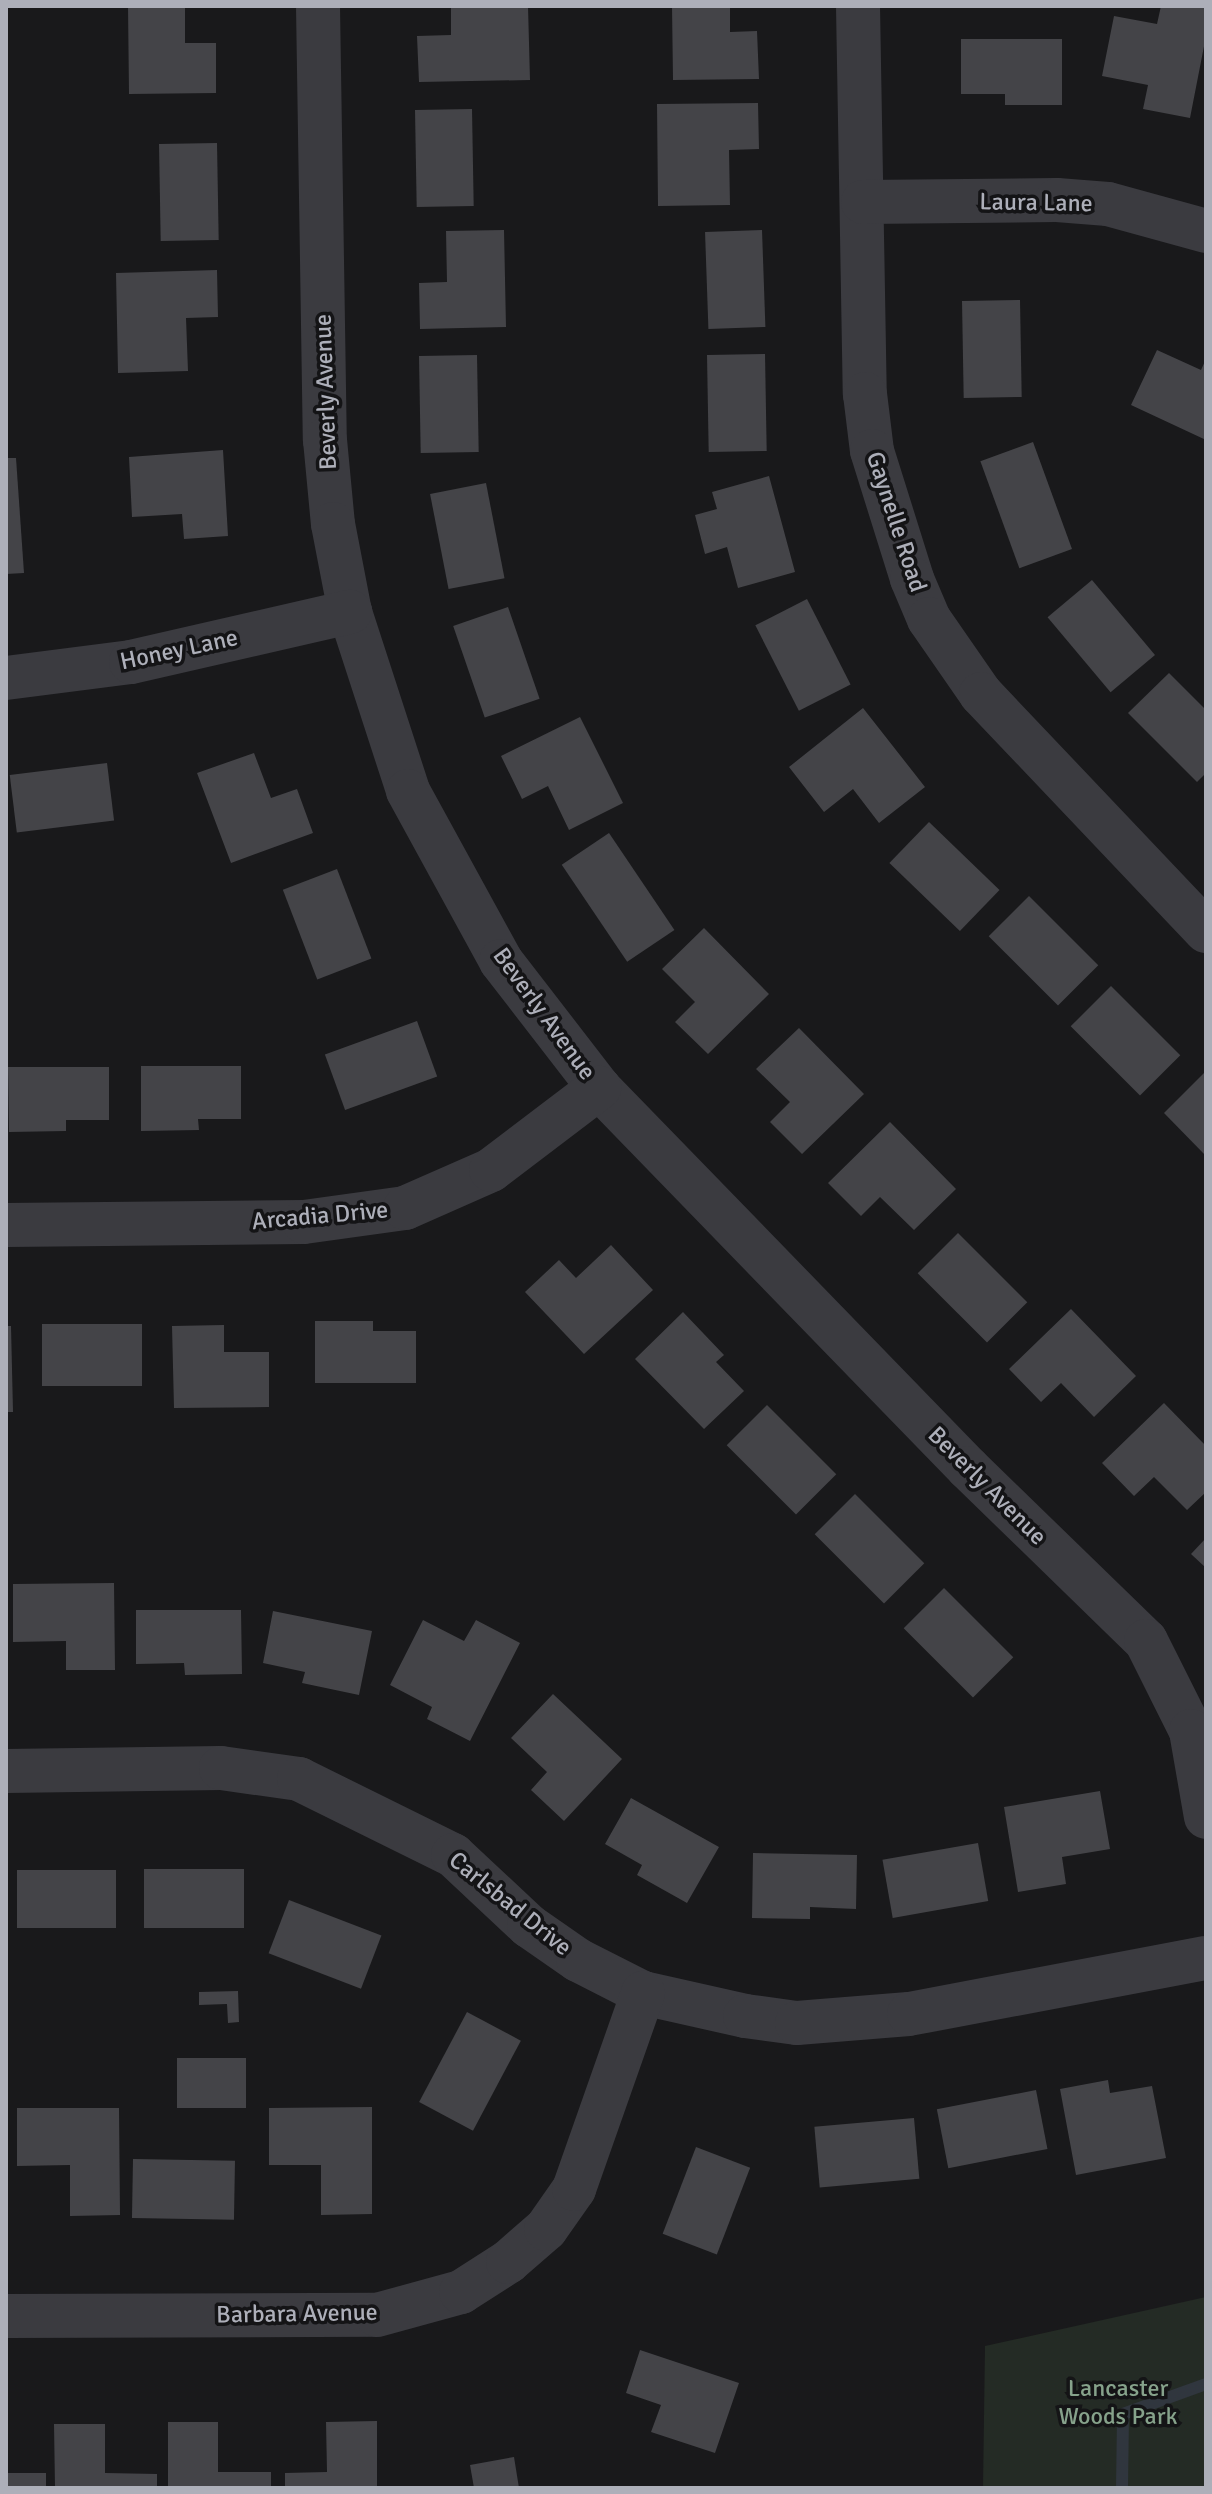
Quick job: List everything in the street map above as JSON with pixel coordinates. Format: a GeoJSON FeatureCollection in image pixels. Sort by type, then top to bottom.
{"type":"FeatureCollection","features":[{"type":"Feature","properties":{"kind":"street","name":"Beverly Avenue"},"geometry":{"type":"LineString","coordinates":[[318,6],[325,440],[350,612],[408,791],[501,961],[599,1088],[968,1468],[1146,1641],[1191,1731],[1206,1817]]}},
{"type":"Feature","properties":{"kind":"street","name":"Gaynelle Road"},"geometry":{"type":"LineString","coordinates":[[858,6],[865,394],[872,451],[929,619],[981,694],[1206,931]]}},
{"type":"Feature","properties":{"kind":"street","name":"Laura Lane"},"geometry":{"type":"LineString","coordinates":[[863,202],[1070,201],[1165,216],[1206,231]]}},
{"type":"Feature","properties":{"kind":"street","name":"Honey Lane"},"geometry":{"type":"LineString","coordinates":[[6,678],[131,662],[350,612]]}},
{"type":"Feature","properties":{"kind":"street","name":"Arcadia Drive"},"geometry":{"type":"LineString","coordinates":[[6,1225],[304,1222],[405,1208],[491,1170],[599,1088]]}},
{"type":"Feature","properties":{"kind":"street","name":"Carlsbad Drive"},"geometry":{"type":"LineString","coordinates":[[6,1771],[221,1768],[299,1779],[453,1855],[529,1926],[578,1960],[643,1993],[797,2023],[854,2020],[1206,1958]]}},
{"type":"Feature","properties":{"kind":"street","name":"Barbara Avenue"},"geometry":{"type":"LineString","coordinates":[[6,2316],[377,2315],[461,2292],[508,2262],[546,2229],[574,2189],[643,1993]]}},
{"type":"Feature","properties":{"kind":"green space","name":"Lancaster Woods Park"},"geometry":{"type":"Polygon","coordinates":[[[1206,2297],[1206,2488],[983,2488],[985,2346],[1206,2297]]]}},
{"type":"Feature","properties":{"kind":"building"},"geometry":{"type":"Polygon","coordinates":[[[128,6],[185,6],[185,43],[216,43],[216,93],[129,94],[128,6]]]}},
{"type":"Feature","properties":{"kind":"building"},"geometry":{"type":"Polygon","coordinates":[[[451,6],[528,6],[530,80],[419,82],[417,36],[451,35],[451,6]]]}},
{"type":"Feature","properties":{"kind":"building"},"geometry":{"type":"Polygon","coordinates":[[[672,6],[730,6],[730,32],[757,31],[759,79],[673,80],[672,6]]]}},
{"type":"Feature","properties":{"kind":"building"},"geometry":{"type":"Polygon","coordinates":[[[1161,6],[1206,6],[1206,36],[1190,118],[1143,109],[1148,85],[1102,76],[1114,16],[1157,24],[1161,6]]]}},
{"type":"Feature","properties":{"kind":"building"},"geometry":{"type":"Polygon","coordinates":[[[961,39],[1062,39],[1062,105],[1005,105],[1005,94],[961,94],[961,39]]]}},
{"type":"Feature","properties":{"kind":"building"},"geometry":{"type":"Polygon","coordinates":[[[758,103],[759,149],[729,150],[730,205],[658,206],[657,104],[758,103]]]}},
{"type":"Feature","properties":{"kind":"building"},"geometry":{"type":"Polygon","coordinates":[[[472,109],[474,206],[417,207],[415,110],[472,109]]]}},
{"type":"Feature","properties":{"kind":"building"},"geometry":{"type":"Polygon","coordinates":[[[217,143],[219,240],[161,241],[159,144],[217,143]]]}},
{"type":"Feature","properties":{"kind":"building"},"geometry":{"type":"Polygon","coordinates":[[[504,230],[506,327],[420,329],[419,283],[447,282],[446,231],[504,230]]]}},
{"type":"Feature","properties":{"kind":"building"},"geometry":{"type":"Polygon","coordinates":[[[762,230],[765,327],[708,329],[705,232],[762,230]]]}},
{"type":"Feature","properties":{"kind":"building"},"geometry":{"type":"Polygon","coordinates":[[[217,270],[218,317],[186,318],[188,371],[118,373],[116,273],[217,270]]]}},
{"type":"Feature","properties":{"kind":"building"},"geometry":{"type":"Polygon","coordinates":[[[1020,300],[1022,397],[964,398],[962,301],[1020,300]]]}},
{"type":"Feature","properties":{"kind":"building"},"geometry":{"type":"Polygon","coordinates":[[[1157,350],[1201,370],[1206,359],[1206,440],[1131,405],[1157,350]]]}},
{"type":"Feature","properties":{"kind":"building"},"geometry":{"type":"Polygon","coordinates":[[[765,354],[767,451],[709,452],[707,355],[765,354]]]}},
{"type":"Feature","properties":{"kind":"building"},"geometry":{"type":"Polygon","coordinates":[[[477,355],[479,452],[421,453],[419,356],[477,355]]]}},
{"type":"Feature","properties":{"kind":"building"},"geometry":{"type":"Polygon","coordinates":[[[1033,442],[1072,549],[1019,568],[980,461],[1033,442]]]}},
{"type":"Feature","properties":{"kind":"building"},"geometry":{"type":"Polygon","coordinates":[[[223,450],[228,536],[184,539],[182,514],[132,517],[129,457],[223,450]]]}},
{"type":"Feature","properties":{"kind":"building"},"geometry":{"type":"Polygon","coordinates":[[[6,458],[16,458],[24,573],[6,574],[6,458]]]}},
{"type":"Feature","properties":{"kind":"building"},"geometry":{"type":"Polygon","coordinates":[[[769,476],[795,572],[738,588],[727,547],[705,554],[695,515],[717,509],[712,492],[769,476]]]}},
{"type":"Feature","properties":{"kind":"building"},"geometry":{"type":"Polygon","coordinates":[[[486,483],[505,578],[449,589],[430,494],[486,483]]]}},
{"type":"Feature","properties":{"kind":"building"},"geometry":{"type":"Polygon","coordinates":[[[1092,580],[1155,655],[1111,692],[1048,617],[1092,580]]]}},
{"type":"Feature","properties":{"kind":"building"},"geometry":{"type":"Polygon","coordinates":[[[807,599],[851,685],[799,711],[755,625],[807,599]]]}},
{"type":"Feature","properties":{"kind":"building"},"geometry":{"type":"Polygon","coordinates":[[[508,607],[540,699],[485,718],[453,626],[508,607]]]}},
{"type":"Feature","properties":{"kind":"building"},"geometry":{"type":"Polygon","coordinates":[[[1169,673],[1206,710],[1206,773],[1197,782],[1128,713],[1169,673]]]}},
{"type":"Feature","properties":{"kind":"building"},"geometry":{"type":"Polygon","coordinates":[[[863,708],[925,787],[879,823],[853,789],[824,812],[789,767],[863,708]]]}},
{"type":"Feature","properties":{"kind":"building"},"geometry":{"type":"Polygon","coordinates":[[[580,717],[623,803],[569,830],[548,786],[522,799],[501,756],[580,717]]]}},
{"type":"Feature","properties":{"kind":"building"},"geometry":{"type":"Polygon","coordinates":[[[254,753],[271,798],[297,789],[313,833],[231,863],[197,773],[254,753]]]}},
{"type":"Feature","properties":{"kind":"building"},"geometry":{"type":"Polygon","coordinates":[[[107,763],[114,821],[17,833],[10,775],[107,763]]]}},
{"type":"Feature","properties":{"kind":"building"},"geometry":{"type":"Polygon","coordinates":[[[929,822],[999,890],[960,931],[889,863],[929,822]]]}},
{"type":"Feature","properties":{"kind":"building"},"geometry":{"type":"Polygon","coordinates":[[[609,833],[674,930],[627,962],[562,865],[609,833]]]}},
{"type":"Feature","properties":{"kind":"building"},"geometry":{"type":"Polygon","coordinates":[[[337,869],[371,959],[317,979],[283,890],[337,869]]]}},
{"type":"Feature","properties":{"kind":"building"},"geometry":{"type":"Polygon","coordinates":[[[1029,896],[1098,965],[1058,1006],[989,936],[1029,896]]]}},
{"type":"Feature","properties":{"kind":"building"},"geometry":{"type":"Polygon","coordinates":[[[704,928],[769,994],[708,1054],[675,1022],[695,1002],[662,969],[704,928]]]}},
{"type":"Feature","properties":{"kind":"building"},"geometry":{"type":"Polygon","coordinates":[[[1111,986],[1180,1055],[1140,1096],[1071,1026],[1111,986]]]}},
{"type":"Feature","properties":{"kind":"building"},"geometry":{"type":"Polygon","coordinates":[[[417,1021],[437,1076],[345,1110],[325,1055],[417,1021]]]}},
{"type":"Feature","properties":{"kind":"building"},"geometry":{"type":"Polygon","coordinates":[[[799,1028],[864,1094],[802,1154],[770,1122],[790,1102],[756,1069],[799,1028]]]}},
{"type":"Feature","properties":{"kind":"building"},"geometry":{"type":"Polygon","coordinates":[[[141,1066],[241,1066],[241,1119],[198,1119],[199,1130],[141,1131],[141,1066]]]}},
{"type":"Feature","properties":{"kind":"building"},"geometry":{"type":"Polygon","coordinates":[[[8,1067],[109,1067],[109,1120],[66,1120],[66,1131],[9,1132],[8,1067]]]}},
{"type":"Feature","properties":{"kind":"building"},"geometry":{"type":"Polygon","coordinates":[[[1204,1073],[1206,1075],[1206,1156],[1164,1113],[1204,1073]]]}},
{"type":"Feature","properties":{"kind":"building"},"geometry":{"type":"Polygon","coordinates":[[[890,1122],[956,1189],[914,1230],[880,1197],[861,1216],[828,1183],[890,1122]]]}},
{"type":"Feature","properties":{"kind":"building"},"geometry":{"type":"Polygon","coordinates":[[[958,1233],[1027,1302],[987,1343],[918,1273],[958,1233]]]}},
{"type":"Feature","properties":{"kind":"building"},"geometry":{"type":"Polygon","coordinates":[[[611,1245],[653,1290],[584,1354],[525,1292],[559,1260],[576,1278],[611,1245]]]}},
{"type":"Feature","properties":{"kind":"building"},"geometry":{"type":"Polygon","coordinates":[[[1071,1309],[1136,1376],[1094,1417],[1061,1383],[1041,1402],[1009,1369],[1071,1309]]]}},
{"type":"Feature","properties":{"kind":"building"},"geometry":{"type":"Polygon","coordinates":[[[683,1312],[724,1355],[716,1362],[744,1391],[704,1429],[635,1359],[683,1312]]]}},
{"type":"Feature","properties":{"kind":"building"},"geometry":{"type":"Polygon","coordinates":[[[315,1321],[373,1321],[373,1331],[416,1331],[416,1383],[315,1383],[315,1321]]]}},
{"type":"Feature","properties":{"kind":"building"},"geometry":{"type":"Polygon","coordinates":[[[42,1324],[142,1324],[142,1386],[42,1386],[42,1324]]]}},
{"type":"Feature","properties":{"kind":"building"},"geometry":{"type":"Polygon","coordinates":[[[224,1325],[224,1352],[269,1352],[269,1407],[174,1408],[172,1326],[224,1325]]]}},
{"type":"Feature","properties":{"kind":"building"},"geometry":{"type":"Polygon","coordinates":[[[6,1326],[11,1326],[13,1412],[6,1412],[6,1326]]]}},
{"type":"Feature","properties":{"kind":"building"},"geometry":{"type":"Polygon","coordinates":[[[1164,1403],[1206,1446],[1206,1492],[1187,1510],[1154,1477],[1134,1496],[1102,1463],[1164,1403]]]}},
{"type":"Feature","properties":{"kind":"building"},"geometry":{"type":"Polygon","coordinates":[[[767,1405],[836,1474],[796,1515],[727,1445],[767,1405]]]}},
{"type":"Feature","properties":{"kind":"building"},"geometry":{"type":"Polygon","coordinates":[[[855,1494],[924,1563],[884,1604],[815,1534],[855,1494]]]}},
{"type":"Feature","properties":{"kind":"building"},"geometry":{"type":"Polygon","coordinates":[[[1206,1538],[1206,1568],[1191,1554],[1206,1538]]]}},
{"type":"Feature","properties":{"kind":"building"},"geometry":{"type":"Polygon","coordinates":[[[114,1583],[115,1670],[66,1670],[66,1641],[13,1642],[13,1584],[114,1583]]]}},
{"type":"Feature","properties":{"kind":"building"},"geometry":{"type":"Polygon","coordinates":[[[944,1588],[1013,1657],[973,1698],[904,1628],[944,1588]]]}},
{"type":"Feature","properties":{"kind":"building"},"geometry":{"type":"Polygon","coordinates":[[[136,1610],[241,1610],[242,1674],[185,1675],[184,1663],[136,1664],[136,1610]]]}},
{"type":"Feature","properties":{"kind":"building"},"geometry":{"type":"Polygon","coordinates":[[[273,1611],[372,1631],[359,1695],[302,1683],[305,1672],[263,1663],[273,1611]]]}},
{"type":"Feature","properties":{"kind":"building"},"geometry":{"type":"Polygon","coordinates":[[[423,1620],[464,1641],[476,1620],[520,1643],[470,1741],[427,1719],[432,1707],[390,1685],[423,1620]]]}},
{"type":"Feature","properties":{"kind":"building"},"geometry":{"type":"Polygon","coordinates":[[[553,1694],[622,1759],[564,1821],[531,1790],[547,1772],[511,1738],[553,1694]]]}},
{"type":"Feature","properties":{"kind":"building"},"geometry":{"type":"Polygon","coordinates":[[[1100,1791],[1110,1849],[1062,1857],[1066,1884],[1018,1892],[1004,1807],[1100,1791]]]}},
{"type":"Feature","properties":{"kind":"building"},"geometry":{"type":"Polygon","coordinates":[[[631,1798],[719,1847],[687,1903],[637,1875],[642,1865],[605,1844],[631,1798]]]}},
{"type":"Feature","properties":{"kind":"building"},"geometry":{"type":"Polygon","coordinates":[[[978,1843],[988,1901],[893,1918],[882,1860],[978,1843]]]}},
{"type":"Feature","properties":{"kind":"building"},"geometry":{"type":"Polygon","coordinates":[[[753,1853],[857,1855],[856,1909],[810,1907],[810,1919],[752,1918],[753,1853]]]}},
{"type":"Feature","properties":{"kind":"building"},"geometry":{"type":"Polygon","coordinates":[[[144,1869],[244,1869],[244,1928],[144,1928],[144,1869]]]}},
{"type":"Feature","properties":{"kind":"building"},"geometry":{"type":"Polygon","coordinates":[[[17,1870],[116,1870],[116,1928],[17,1928],[17,1870]]]}},
{"type":"Feature","properties":{"kind":"building"},"geometry":{"type":"Polygon","coordinates":[[[289,1900],[381,1935],[361,1989],[269,1953],[289,1900]]]}},
{"type":"Feature","properties":{"kind":"building"},"geometry":{"type":"Polygon","coordinates":[[[238,1991],[239,2022],[228,2023],[227,2004],[199,2005],[199,1992],[238,1991]]]}},
{"type":"Feature","properties":{"kind":"building"},"geometry":{"type":"Polygon","coordinates":[[[467,2012],[521,2041],[473,2131],[419,2102],[467,2012]]]}},
{"type":"Feature","properties":{"kind":"building"},"geometry":{"type":"Polygon","coordinates":[[[177,2058],[246,2058],[246,2108],[177,2108],[177,2058]]]}},
{"type":"Feature","properties":{"kind":"building"},"geometry":{"type":"Polygon","coordinates":[[[1108,2080],[1110,2093],[1152,2086],[1166,2158],[1076,2175],[1060,2089],[1108,2080]]]}},
{"type":"Feature","properties":{"kind":"building"},"geometry":{"type":"Polygon","coordinates":[[[1036,2090],[1047,2149],[948,2168],[937,2109],[1036,2090]]]}},
{"type":"Feature","properties":{"kind":"building"},"geometry":{"type":"Polygon","coordinates":[[[372,2107],[372,2214],[321,2215],[321,2165],[269,2165],[269,2108],[372,2107]]]}},
{"type":"Feature","properties":{"kind":"building"},"geometry":{"type":"Polygon","coordinates":[[[17,2108],[119,2108],[120,2215],[70,2216],[70,2165],[17,2166],[17,2108]]]}},
{"type":"Feature","properties":{"kind":"building"},"geometry":{"type":"Polygon","coordinates":[[[914,2118],[919,2179],[820,2187],[814,2127],[914,2118]]]}},
{"type":"Feature","properties":{"kind":"building"},"geometry":{"type":"Polygon","coordinates":[[[696,2147],[750,2168],[717,2255],[663,2234],[696,2147]]]}},
{"type":"Feature","properties":{"kind":"building"},"geometry":{"type":"Polygon","coordinates":[[[133,2159],[235,2161],[234,2220],[132,2218],[133,2159]]]}},
{"type":"Feature","properties":{"kind":"building"},"geometry":{"type":"Polygon","coordinates":[[[640,2350],[739,2383],[715,2453],[651,2432],[661,2405],[626,2393],[640,2350]]]}},
{"type":"Feature","properties":{"kind":"building"},"geometry":{"type":"Polygon","coordinates":[[[377,2421],[377,2488],[285,2488],[285,2473],[327,2472],[326,2422],[377,2421]]]}},
{"type":"Feature","properties":{"kind":"building"},"geometry":{"type":"Polygon","coordinates":[[[168,2422],[218,2422],[218,2472],[271,2472],[271,2488],[168,2488],[168,2422]]]}},
{"type":"Feature","properties":{"kind":"building"},"geometry":{"type":"Polygon","coordinates":[[[54,2424],[105,2424],[105,2473],[157,2474],[157,2488],[55,2488],[54,2424]]]}},
{"type":"Feature","properties":{"kind":"building"},"geometry":{"type":"Polygon","coordinates":[[[514,2457],[519,2488],[474,2488],[470,2465],[514,2457]]]}},
{"type":"Feature","properties":{"kind":"building"},"geometry":{"type":"Polygon","coordinates":[[[6,2473],[46,2473],[46,2488],[6,2488],[6,2473]]]}},
{"type":"Feature","properties":{"kind":"waterway"},"geometry":{"type":"LineString","coordinates":[[1122,2488],[1123,2414],[1206,2384]]}}]}
